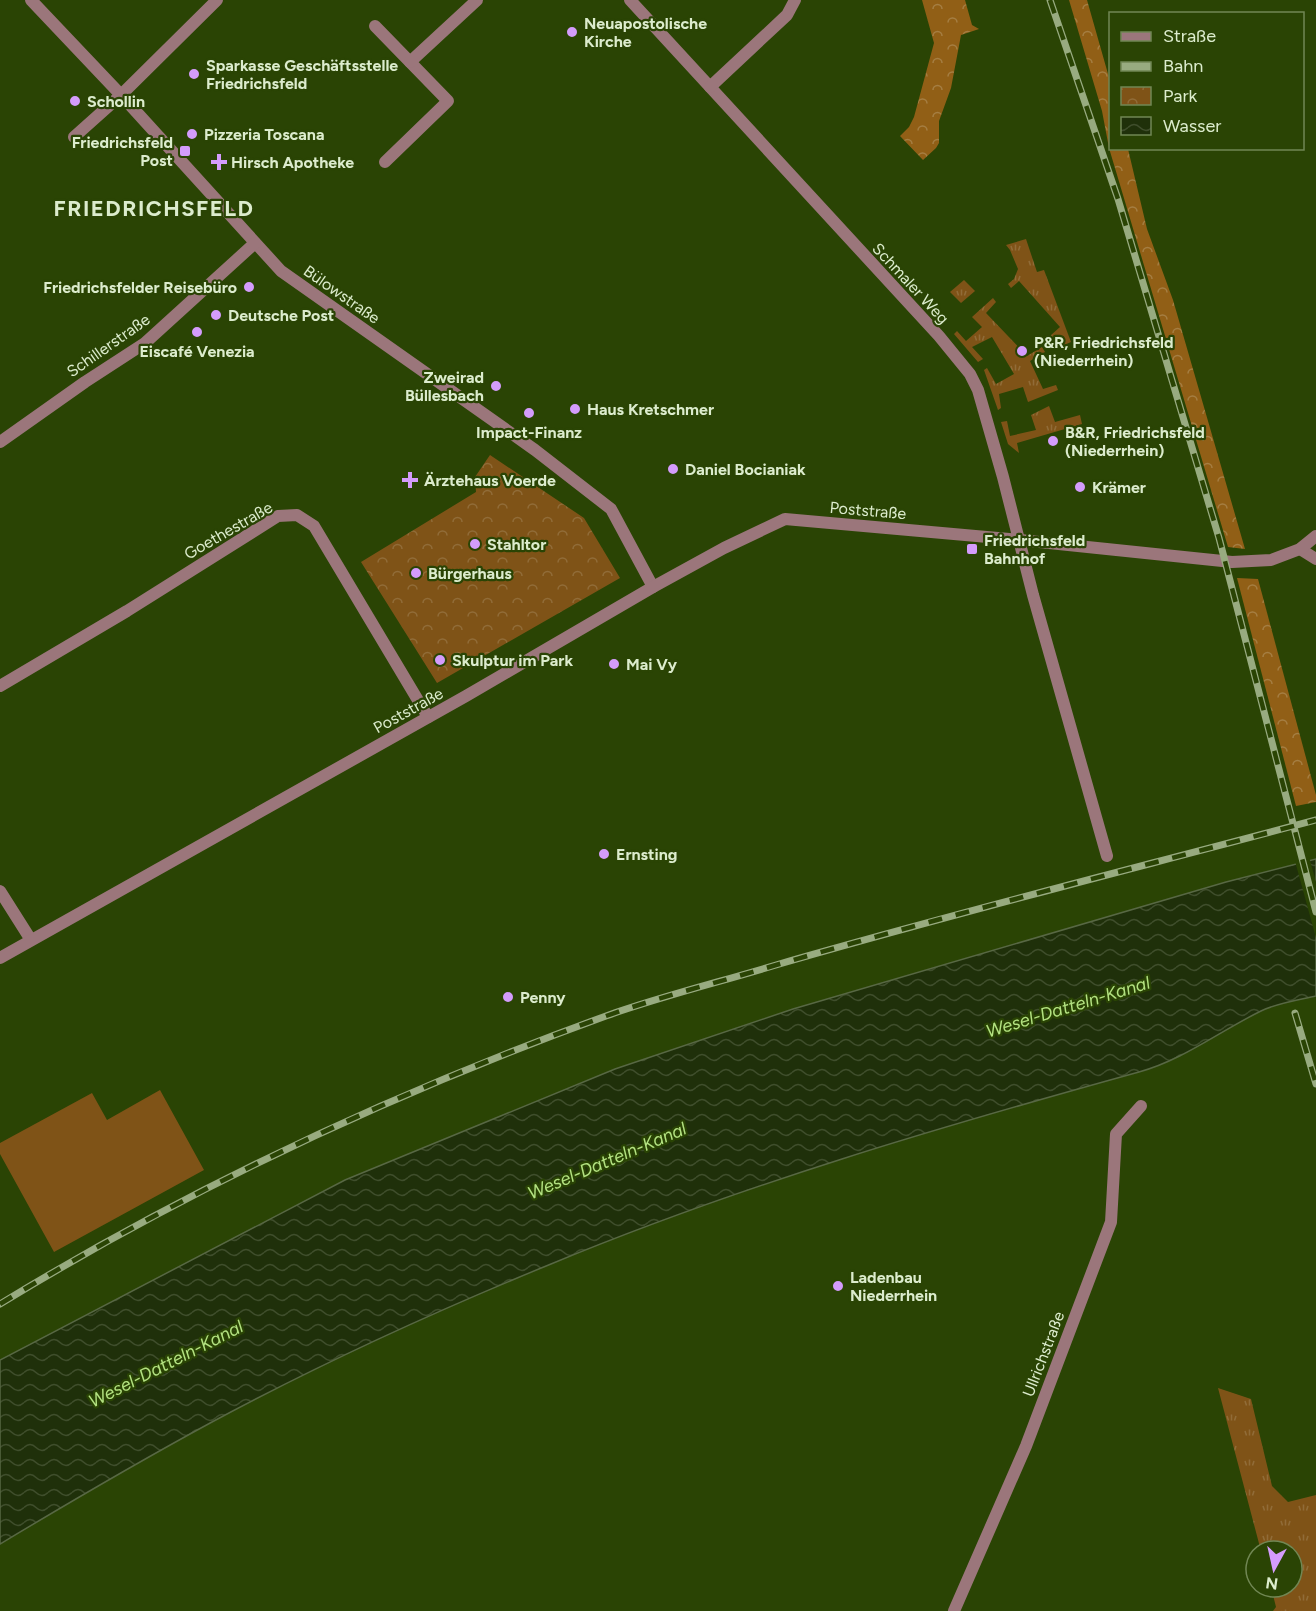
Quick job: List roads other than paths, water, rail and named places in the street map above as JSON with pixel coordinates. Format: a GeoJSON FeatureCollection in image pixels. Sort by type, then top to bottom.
{"type":"FeatureCollection","features":[{"type":"Feature","properties":{"kind":"street","name":"Bülowstraße"},"geometry":{"type":"LineString","coordinates":[[31,0],[121,95],[280,271],[535,450],[611,509],[653,587]]}},
{"type":"Feature","properties":{"kind":"street"},"geometry":{"type":"LineString","coordinates":[[74,137],[121,95],[217,0]]}},
{"type":"Feature","properties":{"kind":"street"},"geometry":{"type":"LineString","coordinates":[[410,62],[477,0]]}},
{"type":"Feature","properties":{"kind":"street","name":"Schmaler Weg"},"geometry":{"type":"LineString","coordinates":[[630,0],[939,336],[970,374],[978,390],[1020,540]]}},
{"type":"Feature","properties":{"kind":"street"},"geometry":{"type":"LineString","coordinates":[[710,87],[788,15],[795,0]]}},
{"type":"Feature","properties":{"kind":"street"},"geometry":{"type":"LineString","coordinates":[[375,26],[448,101],[385,162]]}},
{"type":"Feature","properties":{"kind":"street","name":"Schillerstraße"},"geometry":{"type":"LineString","coordinates":[[0,442],[145,343],[255,243]]}},
{"type":"Feature","properties":{"kind":"street","name":"Goethestraße"},"geometry":{"type":"LineString","coordinates":[[0,686],[135,606],[278,516],[297,515],[314,526],[428,717]]}},
{"type":"Feature","properties":{"kind":"street","name":"Poststraße"},"geometry":{"type":"LineString","coordinates":[[0,958],[428,717],[653,587],[724,548],[785,519],[1232,562],[1271,560],[1300,549],[1316,536]]}},
{"type":"Feature","properties":{"kind":"street"},"geometry":{"type":"LineString","coordinates":[[1020,540],[1033,595],[1107,856]]}},
{"type":"Feature","properties":{"kind":"street"},"geometry":{"type":"LineString","coordinates":[[1300,549],[1316,560]]}},
{"type":"Feature","properties":{"kind":"street"},"geometry":{"type":"LineString","coordinates":[[0,891],[31,940]]}},
{"type":"Feature","properties":{"kind":"street","name":"Ullrichstraße"},"geometry":{"type":"LineString","coordinates":[[954,1611],[1026,1446],[1111,1222],[1116,1134],[1141,1106]]}},
{"type":"Feature","properties":{"kind":"water","name":"Wesel-Datteln-Kanal"},"geometry":{"type":"Polygon","coordinates":[[[1316,859],[1316,996],[1267,1008],[1186,1053],[1155,1067],[916,1136],[769,1183],[623,1235],[508,1282],[380,1338],[253,1400],[0,1544],[0,1360],[345,1180],[615,1069],[793,1009],[1226,882],[1316,859]]]}},
{"type":"Feature","properties":{"kind":"railway"},"geometry":{"type":"LineString","coordinates":[[1050,0],[1118,199],[1219,538],[1316,912]]}},
{"type":"Feature","properties":{"kind":"railway"},"geometry":{"type":"LineString","coordinates":[[0,1304],[146,1220],[296,1145],[450,1077],[606,1016],[911,927],[1316,820]]}},
{"type":"Feature","properties":{"kind":"railway"},"geometry":{"type":"LineString","coordinates":[[1295,1013],[1316,1084]]}},
{"type":"Feature","properties":{"kind":"place","name":"Neuapostolische Kirche"},"geometry":{"type":"Point","coordinates":[572,32]}},
{"type":"Feature","properties":{"kind":"place","name":"Sparkasse Geschäftsstelle Friedrichsfeld"},"geometry":{"type":"Point","coordinates":[194,74]}},
{"type":"Feature","properties":{"kind":"place","name":"Schollin"},"geometry":{"type":"Point","coordinates":[75,101]}},
{"type":"Feature","properties":{"kind":"place","name":"Pizzeria Toscana"},"geometry":{"type":"Point","coordinates":[192,134]}},
{"type":"Feature","properties":{"kind":"place","name":"Friedrichsfeld Post"},"geometry":{"type":"Point","coordinates":[185,151]}},
{"type":"Feature","properties":{"kind":"place","name":"Hirsch Apotheke"},"geometry":{"type":"Point","coordinates":[219,162]}},
{"type":"Feature","properties":{"kind":"place","name":"Friedrichsfelder Reisebüro"},"geometry":{"type":"Point","coordinates":[249,287]}},
{"type":"Feature","properties":{"kind":"place","name":"Deutsche Post"},"geometry":{"type":"Point","coordinates":[216,315]}},
{"type":"Feature","properties":{"kind":"place","name":"Eiscafé Venezia"},"geometry":{"type":"Point","coordinates":[197,332]}},
{"type":"Feature","properties":{"kind":"place","name":"P&R, Friedrichsfeld (Niederrhein)"},"geometry":{"type":"Point","coordinates":[1022,351]}},
{"type":"Feature","properties":{"kind":"place","name":"Zweirad Büllesbach"},"geometry":{"type":"Point","coordinates":[496,386]}},
{"type":"Feature","properties":{"kind":"place","name":"Haus Kretschmer"},"geometry":{"type":"Point","coordinates":[575,409]}},
{"type":"Feature","properties":{"kind":"place","name":"Impact-Finanz"},"geometry":{"type":"Point","coordinates":[529,413]}},
{"type":"Feature","properties":{"kind":"place","name":"B&R, Friedrichsfeld (Niederrhein)"},"geometry":{"type":"Point","coordinates":[1053,441]}},
{"type":"Feature","properties":{"kind":"place","name":"Daniel Bocianiak"},"geometry":{"type":"Point","coordinates":[673,469]}},
{"type":"Feature","properties":{"kind":"place","name":"Ärztehaus Voerde"},"geometry":{"type":"Point","coordinates":[410,480]}},
{"type":"Feature","properties":{"kind":"place","name":"Krämer"},"geometry":{"type":"Point","coordinates":[1080,487]}},
{"type":"Feature","properties":{"kind":"place","name":"Stahltor"},"geometry":{"type":"Point","coordinates":[475,544]}},
{"type":"Feature","properties":{"kind":"place","name":"Friedrichsfeld Bahnhof"},"geometry":{"type":"Point","coordinates":[972,549]}},
{"type":"Feature","properties":{"kind":"place","name":"Bürgerhaus"},"geometry":{"type":"Point","coordinates":[416,573]}},
{"type":"Feature","properties":{"kind":"place","name":"Skulptur im Park"},"geometry":{"type":"Point","coordinates":[440,660]}},
{"type":"Feature","properties":{"kind":"place","name":"Mai Vy"},"geometry":{"type":"Point","coordinates":[614,664]}},
{"type":"Feature","properties":{"kind":"place","name":"Ernsting"},"geometry":{"type":"Point","coordinates":[604,854]}},
{"type":"Feature","properties":{"kind":"place","name":"Penny"},"geometry":{"type":"Point","coordinates":[508,997]}},
{"type":"Feature","properties":{"kind":"place","name":"Ladenbau Niederrhein"},"geometry":{"type":"Point","coordinates":[838,1286]}},
{"type":"Feature","properties":{"kind":"district","name":"FRIEDRICHSFELD"},"geometry":{"type":"Point","coordinates":[154,208]}}]}
